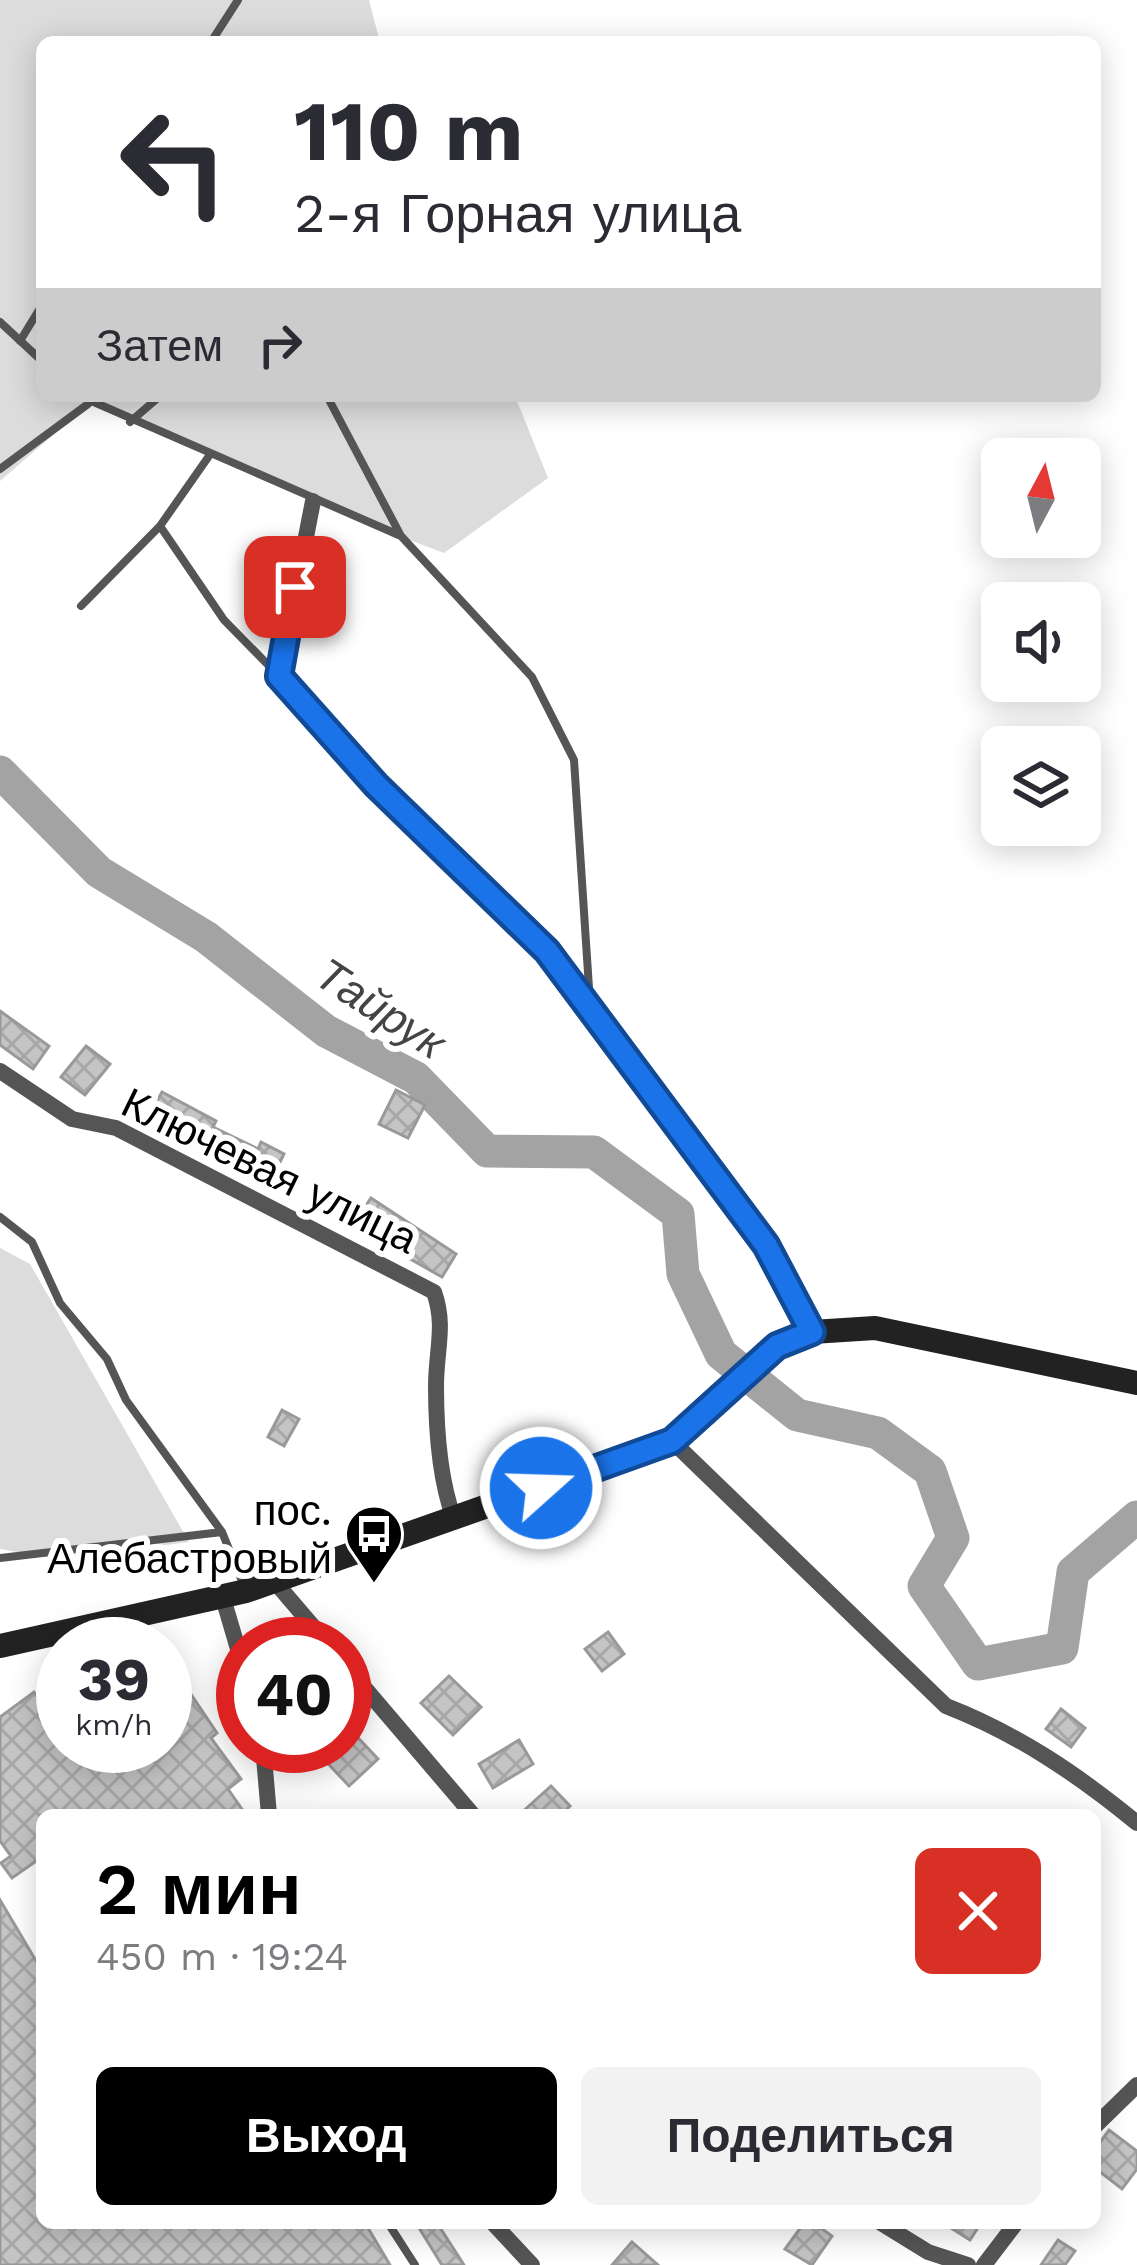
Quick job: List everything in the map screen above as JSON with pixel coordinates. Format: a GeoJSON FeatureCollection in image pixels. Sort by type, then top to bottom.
{"type":"FeatureCollection","features":[{"type":"Feature","properties":{"kind":"street"},"geometry":{"type":"LineString","coordinates":[[313,501],[279,676],[376,785],[547,951],[766,1245],[812,1332]]}},
{"type":"Feature","properties":{"kind":"street","name":"Ключевая улица"},"geometry":{"type":"LineString","coordinates":[[0,1071],[73,1118],[136,1137],[434,1292],[444,1320],[436,1384],[443,1490],[454,1519]]}},
{"type":"Feature","properties":{"kind":"street"},"geometry":{"type":"LineString","coordinates":[[0,1646],[235,1595],[672,1441],[777,1346],[812,1332],[875,1328],[1137,1382]]}},
{"type":"Feature","properties":{"kind":"street"},"geometry":{"type":"LineString","coordinates":[[672,1441],[946,1706],[1000,1727],[1078,1774],[1137,1823]]}},
{"type":"Feature","properties":{"kind":"street"},"geometry":{"type":"LineString","coordinates":[[275,1582],[305,1617]]}},
{"type":"Feature","properties":{"kind":"street"},"geometry":{"type":"LineString","coordinates":[[235,1595],[237,1617]]}},
{"type":"Feature","properties":{"kind":"street"},"geometry":{"type":"LineString","coordinates":[[372,1697],[468,1809]]}},
{"type":"Feature","properties":{"kind":"street"},"geometry":{"type":"LineString","coordinates":[[265,1773],[268,1809]]}},
{"type":"Feature","properties":{"kind":"street"},"geometry":{"type":"LineString","coordinates":[[1101,2120],[1137,2085]]}},
{"type":"Feature","properties":{"kind":"street"},"geometry":{"type":"LineString","coordinates":[[499,2229],[532,2265]]}},
{"type":"Feature","properties":{"kind":"street"},"geometry":{"type":"LineString","coordinates":[[888,2229],[924,2259],[968,2265]]}},
{"type":"Feature","properties":{"kind":"street"},"geometry":{"type":"LineString","coordinates":[[984,2265],[1011,2229]]}},
{"type":"Feature","properties":{"kind":"lane"},"geometry":{"type":"LineString","coordinates":[[215,36],[238,0]]}},
{"type":"Feature","properties":{"kind":"lane"},"geometry":{"type":"LineString","coordinates":[[20,341],[36,315]]}},
{"type":"Feature","properties":{"kind":"lane"},"geometry":{"type":"LineString","coordinates":[[0,322],[36,356]]}},
{"type":"Feature","properties":{"kind":"lane"},"geometry":{"type":"LineString","coordinates":[[130,422],[153,402]]}},
{"type":"Feature","properties":{"kind":"lane"},"geometry":{"type":"LineString","coordinates":[[330,402],[401,536],[532,677],[574,760],[590,1011]]}},
{"type":"Feature","properties":{"kind":"lane"},"geometry":{"type":"LineString","coordinates":[[0,469],[88,404],[401,536]]}},
{"type":"Feature","properties":{"kind":"lane"},"geometry":{"type":"LineString","coordinates":[[81,606],[160,526],[209,456]]}},
{"type":"Feature","properties":{"kind":"lane"},"geometry":{"type":"LineString","coordinates":[[160,526],[224,620],[279,676]]}},
{"type":"Feature","properties":{"kind":"lane"},"geometry":{"type":"LineString","coordinates":[[0,1217],[32,1242],[60,1303],[107,1359],[126,1400],[222,1532],[235,1595]]}},
{"type":"Feature","properties":{"kind":"lane"},"geometry":{"type":"LineString","coordinates":[[0,1558],[222,1532]]}},
{"type":"Feature","properties":{"kind":"lane"},"geometry":{"type":"LineString","coordinates":[[392,2229],[415,2265]]}},
{"type":"Feature","properties":{"kind":"shaded area"},"geometry":{"type":"Polygon","coordinates":[[[0,0],[369,0],[378,36],[36,36],[36,402],[517,402],[548,478],[444,553],[346,516],[89,404],[0,481],[0,0]]]}},
{"type":"Feature","properties":{"kind":"shaded area"},"geometry":{"type":"Polygon","coordinates":[[[0,1248],[30,1264],[189,1542],[58,1559],[0,1549],[0,1248]]]}},
{"type":"Feature","properties":{"kind":"building"},"geometry":{"type":"Polygon","coordinates":[[[0,1011],[49,1046],[33,1069],[0,1045],[0,1011]]]}},
{"type":"Feature","properties":{"kind":"building"},"geometry":{"type":"Polygon","coordinates":[[[86,1046],[110,1064],[85,1095],[61,1077],[86,1046]]]}},
{"type":"Feature","properties":{"kind":"building"},"geometry":{"type":"Polygon","coordinates":[[[396,1090],[425,1105],[408,1138],[379,1124],[396,1090]]]}},
{"type":"Feature","properties":{"kind":"building"},"geometry":{"type":"Polygon","coordinates":[[[162,1092],[216,1121],[213,1127],[258,1149],[261,1142],[284,1154],[270,1183],[147,1119],[162,1092]]]}},
{"type":"Feature","properties":{"kind":"building"},"geometry":{"type":"Polygon","coordinates":[[[371,1198],[456,1254],[442,1277],[352,1226],[371,1198]]]}},
{"type":"Feature","properties":{"kind":"building"},"geometry":{"type":"Polygon","coordinates":[[[282,1410],[299,1419],[284,1446],[268,1437],[282,1410]]]}},
{"type":"Feature","properties":{"kind":"building"},"geometry":{"type":"Polygon","coordinates":[[[608,1632],[624,1654],[602,1671],[585,1649],[608,1632]]]}},
{"type":"Feature","properties":{"kind":"building"},"geometry":{"type":"Polygon","coordinates":[[[449,1676],[481,1707],[453,1735],[421,1703],[449,1676]]]}},
{"type":"Feature","properties":{"kind":"building"},"geometry":{"type":"Polygon","coordinates":[[[34,1692],[36,1773],[192,1773],[192,1696],[216,1732],[211,1738],[216,1745],[216,1773],[237,1773],[241,1779],[228,1789],[242,1809],[36,1809],[36,1861],[12,1878],[1,1863],[11,1856],[0,1841],[0,1717],[34,1692]]]}},
{"type":"Feature","properties":{"kind":"building"},"geometry":{"type":"Polygon","coordinates":[[[1061,1709],[1085,1728],[1071,1747],[1046,1729],[1061,1709]]]}},
{"type":"Feature","properties":{"kind":"building"},"geometry":{"type":"Polygon","coordinates":[[[519,1740],[533,1764],[493,1788],[479,1764],[519,1740]]]}},
{"type":"Feature","properties":{"kind":"building"},"geometry":{"type":"Polygon","coordinates":[[[337,1773],[363,1773],[349,1786],[337,1773]]]}},
{"type":"Feature","properties":{"kind":"building"},"geometry":{"type":"Polygon","coordinates":[[[551,1786],[570,1806],[567,1809],[526,1809],[551,1786]]]}},
{"type":"Feature","properties":{"kind":"building"},"geometry":{"type":"Polygon","coordinates":[[[0,1900],[36,1961],[36,2229],[369,2229],[390,2265],[0,2265],[0,1900]]]}},
{"type":"Feature","properties":{"kind":"building"},"geometry":{"type":"Polygon","coordinates":[[[1109,2130],[1137,2151],[1137,2169],[1122,2189],[1101,2173],[1101,2141],[1109,2130]]]}},
{"type":"Feature","properties":{"kind":"building"},"geometry":{"type":"Polygon","coordinates":[[[420,2229],[441,2229],[464,2265],[442,2265],[420,2229]]]}},
{"type":"Feature","properties":{"kind":"building"},"geometry":{"type":"Polygon","coordinates":[[[800,2229],[822,2229],[832,2236],[812,2265],[785,2249],[800,2229]]]}},
{"type":"Feature","properties":{"kind":"building"},"geometry":{"type":"Polygon","coordinates":[[[953,2229],[977,2229],[970,2240],[953,2229]]]}},
{"type":"Feature","properties":{"kind":"building"},"geometry":{"type":"Polygon","coordinates":[[[1058,2240],[1075,2251],[1065,2265],[1041,2265],[1058,2240]]]}},
{"type":"Feature","properties":{"kind":"building"},"geometry":{"type":"Polygon","coordinates":[[[632,2242],[658,2265],[612,2265],[632,2242]]]}},
{"type":"Feature","properties":{"kind":"waterway","name":"Тайрук"},"geometry":{"type":"LineString","coordinates":[[0,772],[99,872],[206,937],[326,1031],[416,1078],[487,1151],[594,1152],[678,1214],[683,1274],[721,1354],[797,1415],[878,1433],[930,1471],[953,1538],[924,1586],[978,1664],[1062,1648],[1073,1572],[1137,1517]]}},
{"type":"Feature","properties":{"kind":"place","name":"пос. Алебастровый"},"geometry":{"type":"Point","coordinates":[374,1585]}},
{"type":"Feature","properties":{"kind":"route"},"geometry":{"type":"LineString","coordinates":[[295,587],[279,676],[376,785],[547,951],[766,1245],[812,1332],[777,1346],[672,1441],[541,1488]]}}]}
